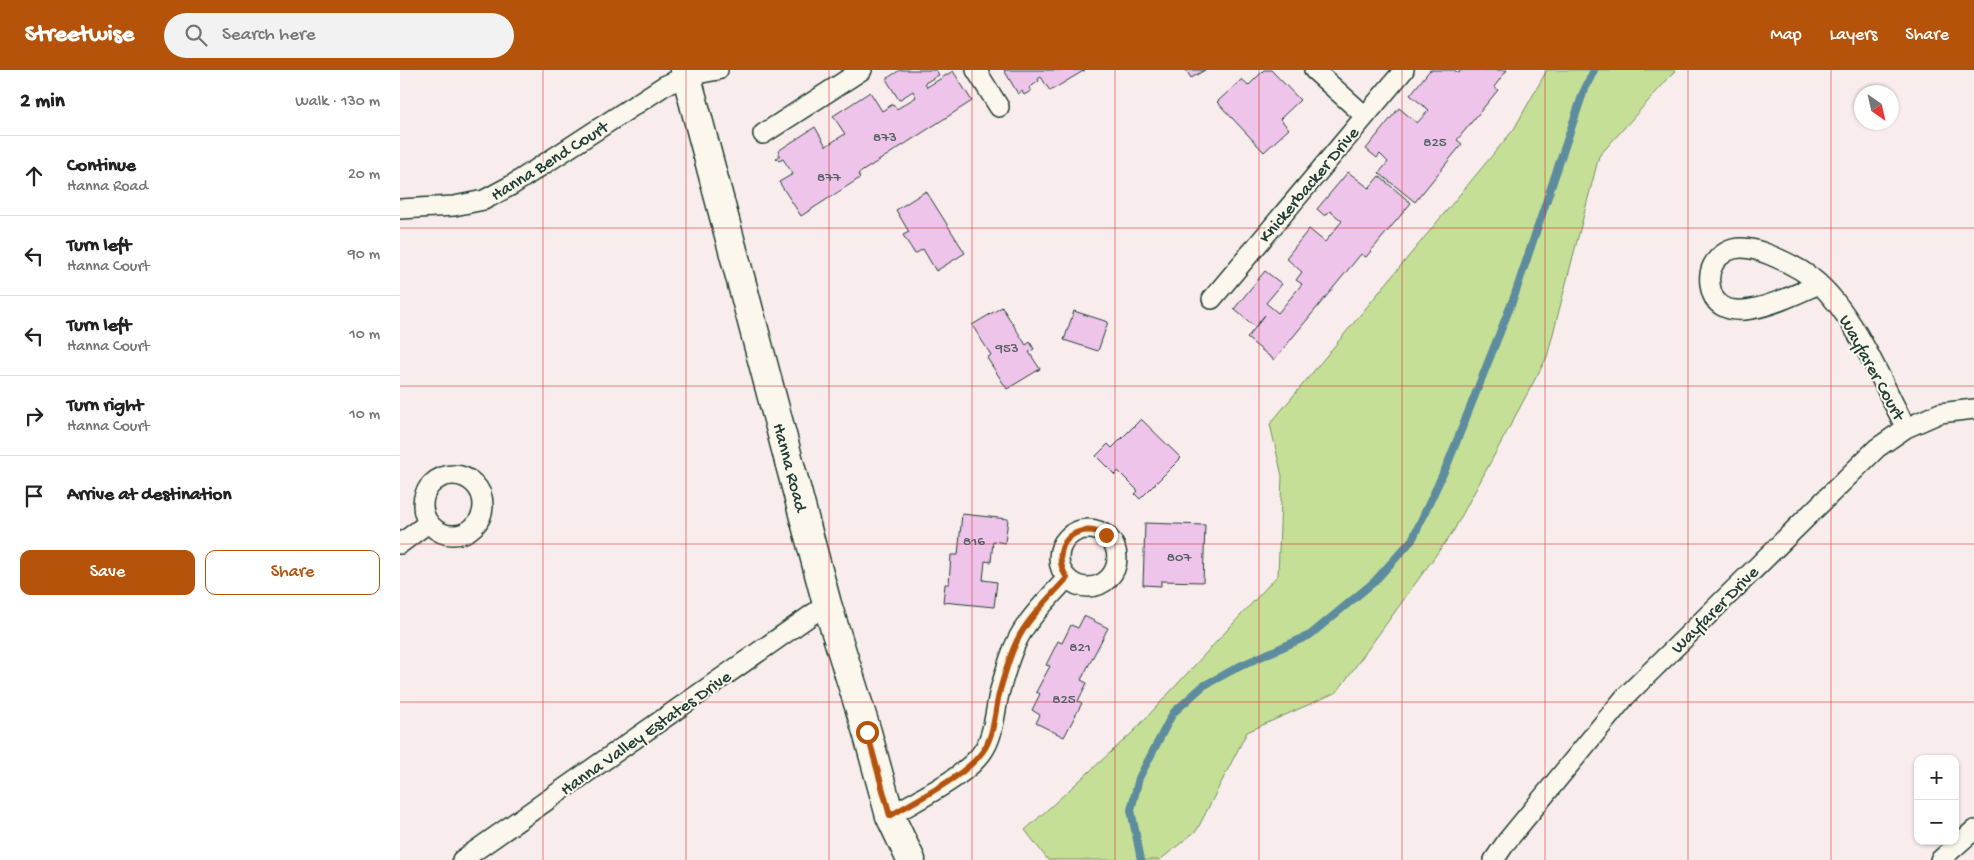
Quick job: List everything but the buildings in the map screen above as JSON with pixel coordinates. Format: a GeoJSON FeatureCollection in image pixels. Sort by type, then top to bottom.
{"type":"FeatureCollection","features":[{"type":"Feature","properties":{"kind":"street","name":"Hanna Bend Court"},"geometry":{"type":"LineString","coordinates":[[400,209],[454,206],[484,200],[512,185],[686,73],[718,70]]}},
{"type":"Feature","properties":{"kind":"street"},"geometry":{"type":"LineString","coordinates":[[763,134],[862,70]]}},
{"type":"Feature","properties":{"kind":"street"},"geometry":{"type":"LineString","coordinates":[[976,70],[1000,107]]}},
{"type":"Feature","properties":{"kind":"street"},"geometry":{"type":"LineString","coordinates":[[1314,70],[1365,116]]}},
{"type":"Feature","properties":{"kind":"street","name":"Knickerbacker Drive"},"geometry":{"type":"LineString","coordinates":[[1212,299],[1404,70]]}},
{"type":"Feature","properties":{"kind":"street","name":"Hanna Road"},"geometry":{"type":"LineString","coordinates":[[686,73],[828,604],[867,732],[890,816],[911,860]]}},
{"type":"Feature","properties":{"kind":"street","name":"Wayfarer Court"},"geometry":{"type":"LineString","coordinates":[[1819,284],[1783,300],[1746,311],[1732,310],[1722,306],[1715,299],[1710,287],[1709,278],[1712,265],[1726,251],[1747,247],[1798,268],[1819,284],[1848,316],[1906,428]]}},
{"type":"Feature","properties":{"kind":"street","name":"Wayfarer Drive"},"geometry":{"type":"LineString","coordinates":[[1494,860],[1507,841],[1625,697],[1877,448],[1906,428],[1940,413],[1974,409]]}},
{"type":"Feature","properties":{"kind":"street"},"geometry":{"type":"LineString","coordinates":[[400,544],[428,523]]}},
{"type":"Feature","properties":{"kind":"street"},"geometry":{"type":"LineString","coordinates":[[890,816],[968,768],[985,748],[994,722],[998,698],[1007,666],[1022,631],[1034,614],[1067,578]]}},
{"type":"Feature","properties":{"kind":"street","name":"Hanna Valley Estates Drive"},"geometry":{"type":"LineString","coordinates":[[462,860],[828,604]]}},
{"type":"Feature","properties":{"kind":"street"},"geometry":{"type":"LineString","coordinates":[[1940,860],[1974,830]]}},
{"type":"Feature","properties":{"kind":"green space"},"geometry":{"type":"Polygon","coordinates":[[[1547,70],[1676,70],[1599,156],[1547,357],[1454,530],[1337,692],[1247,732],[1197,830],[1160,860],[1048,860],[1025,830],[1133,732],[1278,575],[1282,476],[1270,424],[1514,129],[1547,70]]]}},
{"type":"Feature","properties":{"kind":"waterway"},"geometry":{"type":"LineString","coordinates":[[1141,860],[1131,810],[1139,778],[1173,713],[1203,686],[1240,666],[1310,635],[1374,582],[1412,540],[1448,463],[1514,297],[1583,93],[1594,70]]}},
{"type":"Feature","properties":{"kind":"route"},"geometry":{"type":"LineString","coordinates":[[867,732],[890,816],[968,768],[985,748],[994,722],[998,698],[1007,666],[1022,631],[1034,614],[1067,578],[1062,570],[1060,561],[1060,551],[1064,542],[1079,531],[1098,531],[1106,535]]}}]}
